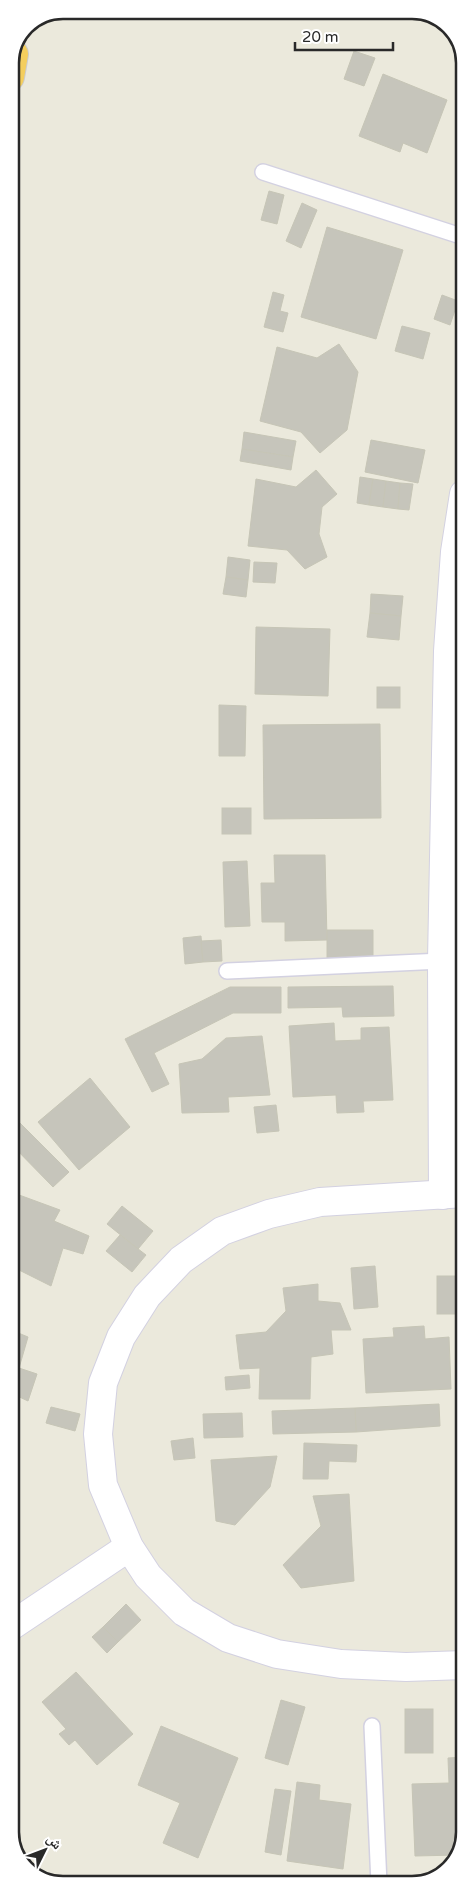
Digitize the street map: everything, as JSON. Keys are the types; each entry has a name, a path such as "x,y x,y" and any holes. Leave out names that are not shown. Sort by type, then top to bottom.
{"street":[{"path":"456,546 448,651 442,961 454,1194 320,1202 269,1214 222,1231 181,1260 147,1296 121,1337 104,1383 98,1434 103,1485 129,1547 148,1576 184,1612 228,1638 277,1654 341,1664 406,1667 456,1665"},
{"path":"19,1621 129,1547"}],"lane":[{"path":"263,172 456,235"},
{"path":"226,972 442,961"},
{"path":"372,1726 379,1876"}],"building":[{"path":"354,51 375,58 364,86 344,79"},
{"path":"383,74 447,100 427,153 403,143 400,152 359,136"},
{"path":"269,191 284,195 277,224 261,220"},
{"path":"302,203 317,210 301,248 286,241"},
{"path":"327,227 403,250 376,339 301,317"},
{"path":"273,292 284,295 280,311 288,313 283,332 264,327"},
{"path":"442,295 456,300 456,307 450,325 434,319"},
{"path":"402,326 430,333 423,359 395,351"},
{"path":"339,344 358,372 347,430 320,453 301,432 260,421 277,347 317,358"},
{"path":"244,432 296,441 293,457 242,449"},
{"path":"371,440 425,450 418,483 365,472"},
{"path":"242,449 293,457 291,470 240,461"},
{"path":"316,470 337,494 322,507 319,534 327,557 305,569 287,550 248,546 256,479 296,487"},
{"path":"360,477 373,479 369,505 357,503"},
{"path":"373,479 386,481 383,507 369,505"},
{"path":"386,481 400,483 398,509 383,507"},
{"path":"400,483 413,484 409,510 398,509"},
{"path":"228,557 250,560 248,580 226,577"},
{"path":"254,562 277,563 275,583 253,582"},
{"path":"226,577 248,580 246,597 223,594"},
{"path":"371,594 403,596 401,616 370,613"},
{"path":"370,613 401,616 399,640 367,637"},
{"path":"256,627 330,629 328,696 255,694"},
{"path":"377,687 400,687 400,708 377,708"},
{"path":"219,705 246,706 245,756 219,756"},
{"path":"380,724 381,818 264,819 263,725"},
{"path":"222,808 251,808 251,834 222,834"},
{"path":"274,855 325,855 327,940 285,941 285,922 262,922 261,883 275,883"},
{"path":"247,861 250,926 225,927 223,862"},
{"path":"327,930 373,930 373,958 327,959"},
{"path":"201,936 203,962 185,964 183,938"},
{"path":"221,940 222,961 203,962 201,941"},
{"path":"393,986 394,1016 343,1017 342,1007 288,1008 288,987"},
{"path":"230,987 281,987 281,1013 233,1013 154,1053 169,1084 152,1092 125,1039"},
{"path":"334,1023 335,1041 361,1040 361,1028 389,1027 393,1100 363,1101 364,1112 337,1113 336,1095 293,1097 289,1026"},
{"path":"262,1036 270,1095 228,1097 229,1112 182,1113 179,1064 202,1059 226,1038"},
{"path":"90,1078 130,1127 79,1170 38,1122"},
{"path":"276,1105 279,1131 257,1133 254,1107"},
{"path":"19,1122 69,1172 53,1187 19,1152"},
{"path":"19,1195 60,1210 54,1221 89,1236 83,1254 63,1248 51,1286 19,1270"},
{"path":"122,1206 153,1231 138,1249 107,1224"},
{"path":"120,1235 146,1255 132,1272 106,1251"},
{"path":"375,1266 378,1307 354,1309 351,1268"},
{"path":"437,1276 456,1276 456,1314 437,1314"},
{"path":"318,1284 318,1301 340,1303 351,1330 331,1330 333,1354 311,1357 310,1399 259,1399 260,1368 240,1369 236,1335 266,1332 286,1311 283,1288"},
{"path":"424,1326 425,1339 449,1337 451,1389 366,1393 363,1339 394,1337 393,1328"},
{"path":"19,1333 28,1337 19,1368"},
{"path":"19,1368 37,1374 28,1401 19,1397"},
{"path":"249,1375 250,1388 226,1390 225,1377"},
{"path":"439,1404 440,1426 356,1432 355,1408"},
{"path":"51,1407 80,1414 75,1431 46,1423"},
{"path":"355,1408 356,1432 273,1434 272,1411"},
{"path":"242,1413 243,1437 204,1438 203,1414"},
{"path":"193,1438 195,1458 174,1460 171,1441"},
{"path":"304,1443 357,1445 356,1462 329,1461 328,1479 303,1479"},
{"path":"277,1456 270,1487 235,1525 216,1521 211,1460"},
{"path":"349,1494 354,1581 301,1588 283,1565 321,1526 313,1496"},
{"path":"126,1604 141,1620 118,1642 103,1627"},
{"path":"103,1627 118,1642 107,1653 92,1637"},
{"path":"76,1672 133,1734 97,1765 75,1740 69,1745 59,1734 66,1729 42,1702"},
{"path":"281,1700 305,1707 288,1765 265,1758"},
{"path":"405,1709 433,1709 433,1753 405,1753"},
{"path":"161,1726 238,1758 198,1858 163,1843 180,1803 138,1785"},
{"path":"448,1758 456,1758 456,1832 453,1849 449,1855 415,1856 412,1784 449,1783"},
{"path":"297,1782 320,1785 319,1800 351,1804 343,1869 287,1861"},
{"path":"275,1789 291,1791 281,1855 265,1852"}]}
